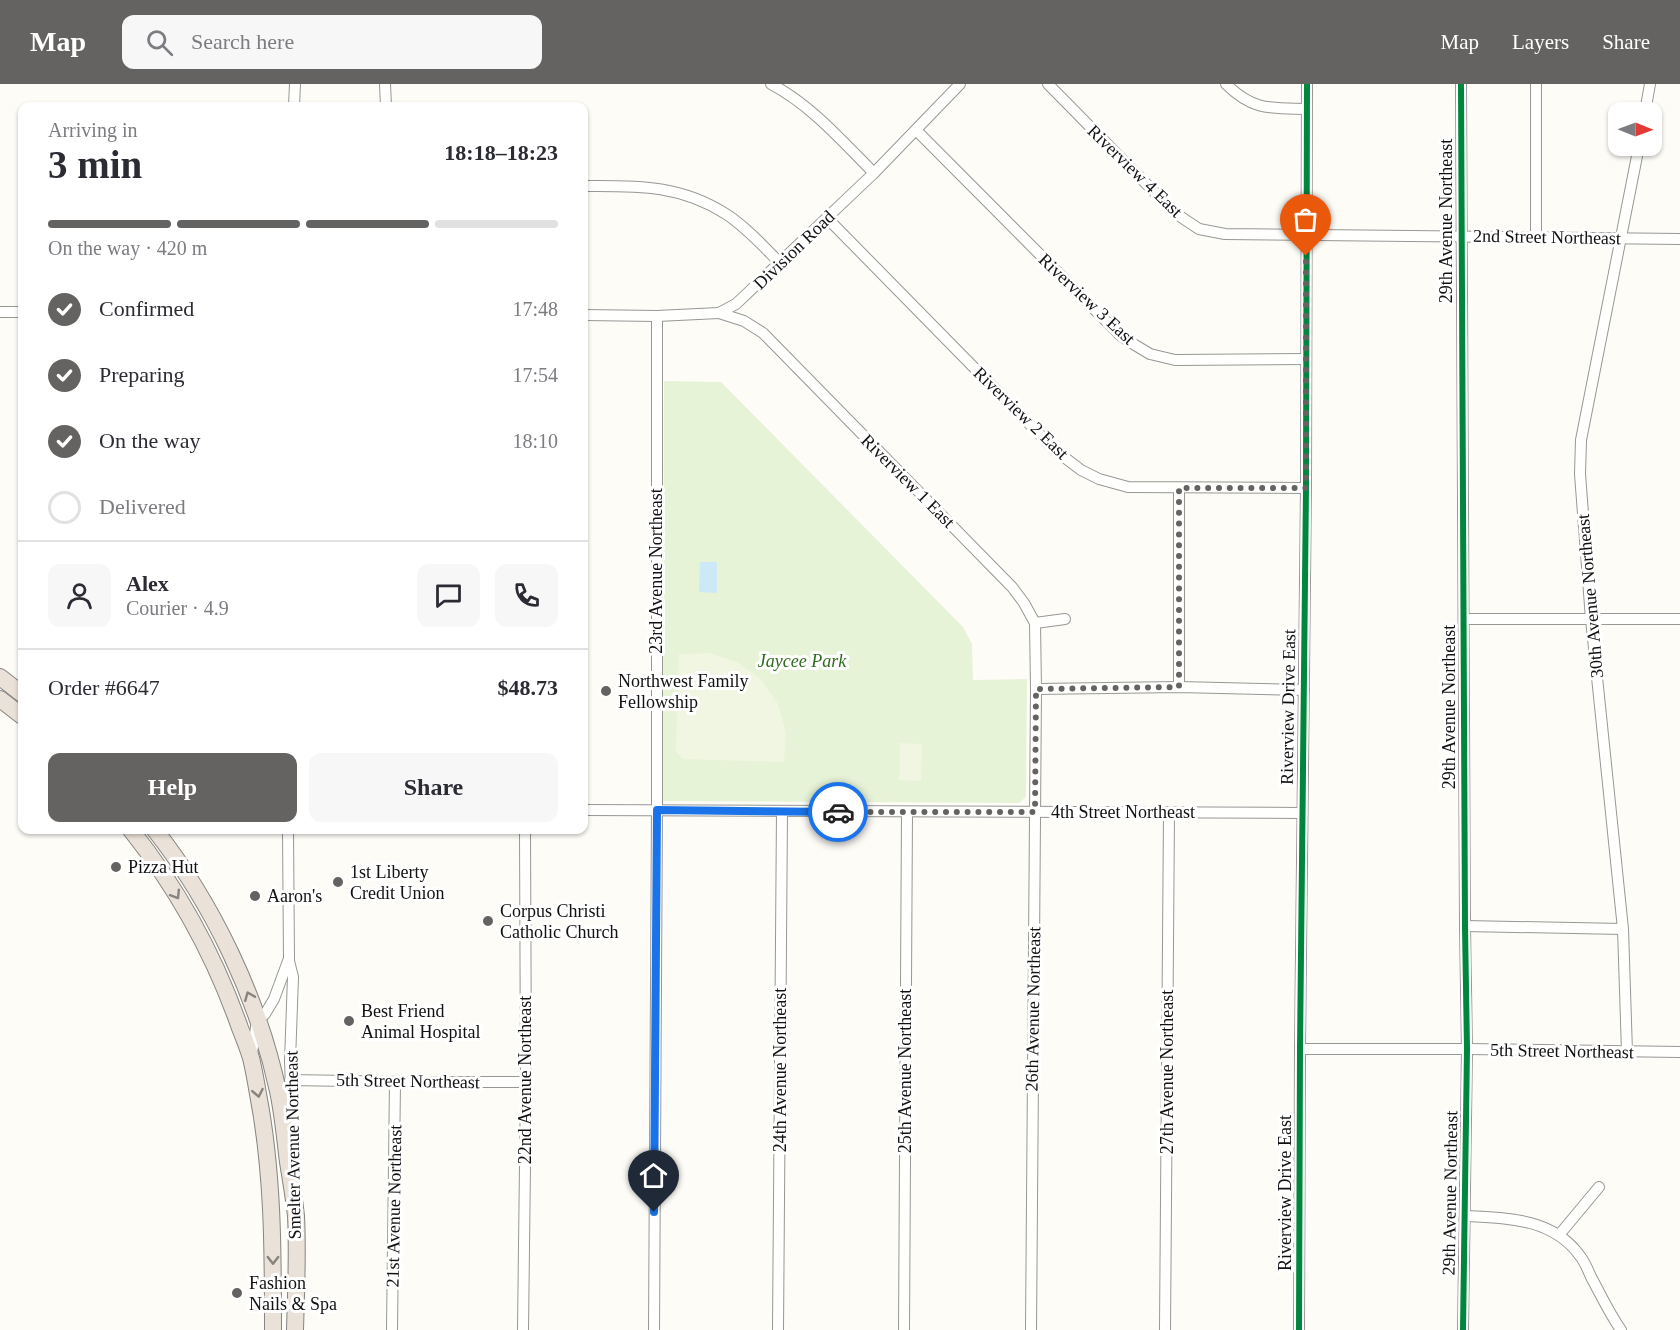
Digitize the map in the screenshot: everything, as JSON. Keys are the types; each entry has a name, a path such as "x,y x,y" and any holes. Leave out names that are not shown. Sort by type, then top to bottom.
{"highway":[{"path":"0,677 18,691"},
{"path":"0,699 18,713"},
{"name":"Smelter Avenue Northeast","path":"134,834 154,859 187,912 210,956 230,997 251,1058 265,1130 272,1202 273,1330"},
{"path":"158,834 182,866 204,902 234,961 250,999 277,1088 296,1216"},
{"name":"Smelter Avenue Northeast","path":"295,1330 296,1216"}],"street":[{"path":"294,102 295,84"},
{"path":"385,84 386,102"},
{"path":"771,84 806,107 874,173"},
{"name":"Division Road","path":"719,313 736,304 780,263 874,173 960,84"},
{"name":"Riverview 4 East","path":"1047,84 1175,213 1199,229 1225,234 1307,235"},
{"path":"1226,84 1251,104 1266,108 1306,109"},
{"name":"Riverview Drive East","path":"1299,1330 1307,84"},
{"name":"29th Avenue Northeast","path":"1461,84 1467,1049 1463,1330"},
{"path":"1536,84 1536,237"},
{"path":"1647,102 1650,84"},
{"name":"Riverview 3 East","path":"916,130 1120,335 1150,354 1175,360 1306,359"},
{"name":"30th Avenue Northeast","path":"1627,1052 1623,929 1591,619 1580,474 1581,440 1637,156"},
{"path":"588,186 637,186 668,190 696,199 726,214 752,235 780,263"},
{"name":"Riverview 2 East","path":"827,218 1056,451 1082,470 1098,479 1128,487 1306,488"},
{"name":"2nd Street Northeast","path":"1307,235 1680,239"},
{"path":"0,312 18,312"},
{"path":"588,315 657,316 719,313"},
{"name":"Riverview 1 East","path":"719,313 744,321 763,333 1012,586 1035,623 1036,689"},
{"name":"23rd Avenue Northeast","path":"654,1330 657,316"},
{"path":"1179,488 1179,687"},
{"path":"1035,623 1065,619"},
{"path":"1464,619 1680,619"},
{"path":"1036,689 1179,687 1304,690"},
{"name":"26th Avenue Northeast","path":"1030,1330 1036,689"},
{"name":"4th Street Northeast","path":"588,810 1302,813"},
{"name":"24th Avenue Northeast","path":"778,1330 782,811"},
{"name":"25th Avenue Northeast","path":"904,1330 907,812"},
{"name":"27th Avenue Northeast","path":"1165,1330 1169,813"},
{"name":"Smelter Avenue Northeast","path":"288,834 289,961 293,977 290,1080 296,1216"},
{"name":"22nd Avenue Northeast","path":"523,1330 526,1082 525,834"},
{"path":"1465,926 1623,929"},
{"name":"Smelter Avenue Northeast","path":"251,1058 257,1021 265,1014 274,999 289,961"},
{"name":"5th Street Northeast","path":"1300,1049 1680,1052"},
{"name":"5th Street Northeast","path":"290,1080 526,1082"},
{"name":"21st Avenue Northeast","path":"392,1330 395,1082"},
{"path":"1559,1235 1599,1187"},
{"path":"1465,1216 1512,1219 1533,1223 1559,1235 1580,1256 1621,1330"}],"green space":[{"name":"Jaycee Park","path":"664,381 721,382 963,627 972,644 973,680 1027,679 1026,797 1019,803 663,801"},
{"path":"709,653 737,662 761,679 778,704 786,733 784,762 683,759 676,752 679,654"},
{"path":"900,743 922,744 921,781 899,780"}],"water":[{"path":"700,562 717,562 717,593 699,592"}],"cycle path":[{"path":"1299,1330 1307,84"},
{"path":"1461,84 1467,1049 1463,1330"}],"way so far":[{"path":"838,812 1035,812 1036,689 1179,687 1179,488 1306,488 1306,256"}],"place":[{"name":"Northwest Family Fellowship","path":"606,691"},
{"name":"Pizza Hut","path":"116,867"},
{"name":"1st Liberty Credit Union","path":"338,882"},
{"name":"Aaron's","path":"255,896"},
{"name":"Corpus Christi Catholic Church","path":"488,921"},
{"name":"Best Friend Animal Hospital","path":"349,1021"},
{"name":"Fashion Nails & Spa","path":"237,1293"}],"route":[{"path":"654,1212 657,810 838,812"}]}
